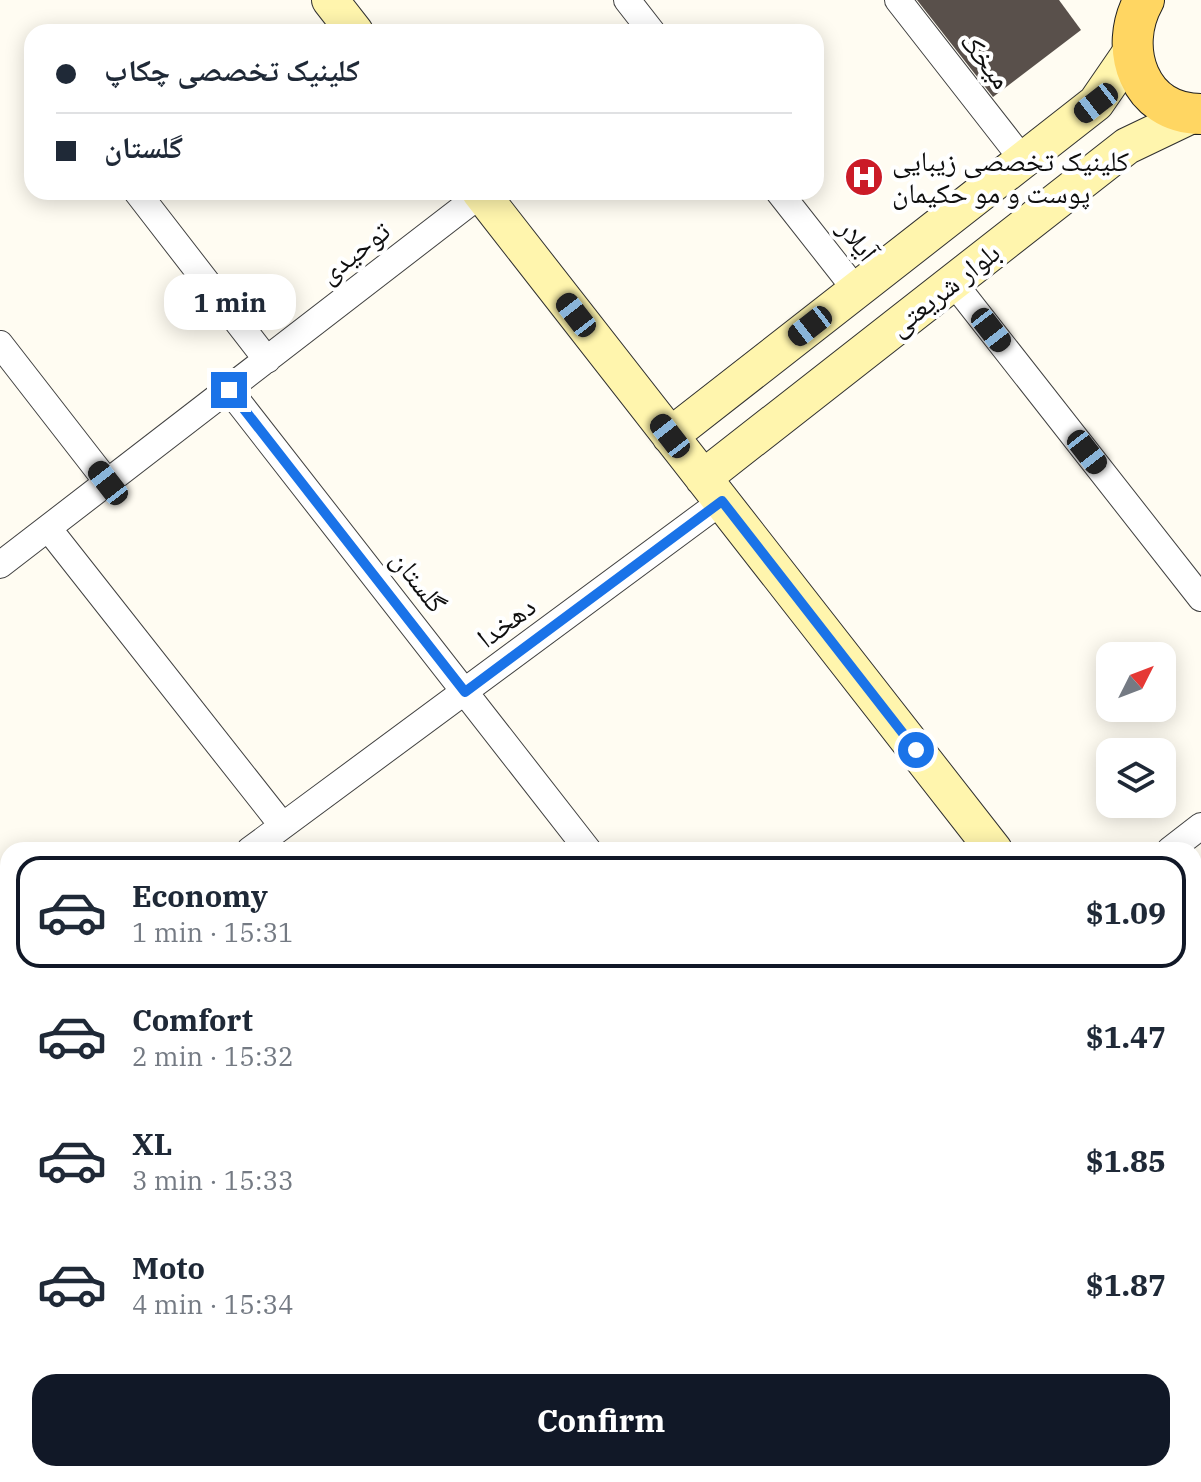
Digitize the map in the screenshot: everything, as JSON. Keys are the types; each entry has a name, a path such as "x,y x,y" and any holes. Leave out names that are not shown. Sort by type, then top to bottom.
{"main road":[{"path":"1144,0 1133,24 1131,52 1136,70 1146,87 1159,100 1175,109 1198,114"}],"street":[{"path":"330,0 349,24"},
{"path":"627,0 646,24"},
{"name":"میخک","path":"898,0 1023,160"},
{"name":"بلوار شریعتى","path":"670,436 1096,103 1131,52"},
{"name":"بلوار شریعتى","path":"712,489 953,282 1127,146 1198,114"},
{"path":"143,200 267,360"},
{"name":"توحیدی","path":"0,565 471,200"},
{"path":"485,200 988,842"},
{"name":"آیلار","path":"785,200 856,290"},
{"path":"953,282 1201,598"},
{"path":"0,344 108,483"},
{"name":"گلستان","path":"229,390 582,842"},
{"name":"دهخدا","path":"260,842 465,692 712,489"},
{"path":"48,528 282,825"},
{"path":"1180,842 1201,826"}],"building":[{"path":"917,0 1059,0 1081,30 993,97"}],"place":[{"name":"کلینیک تخصصی زیبایی پوست و مو حکیمان","path":"864,177"}],"route":[{"path":"229,390 465,692 722,501 916,750"}]}
